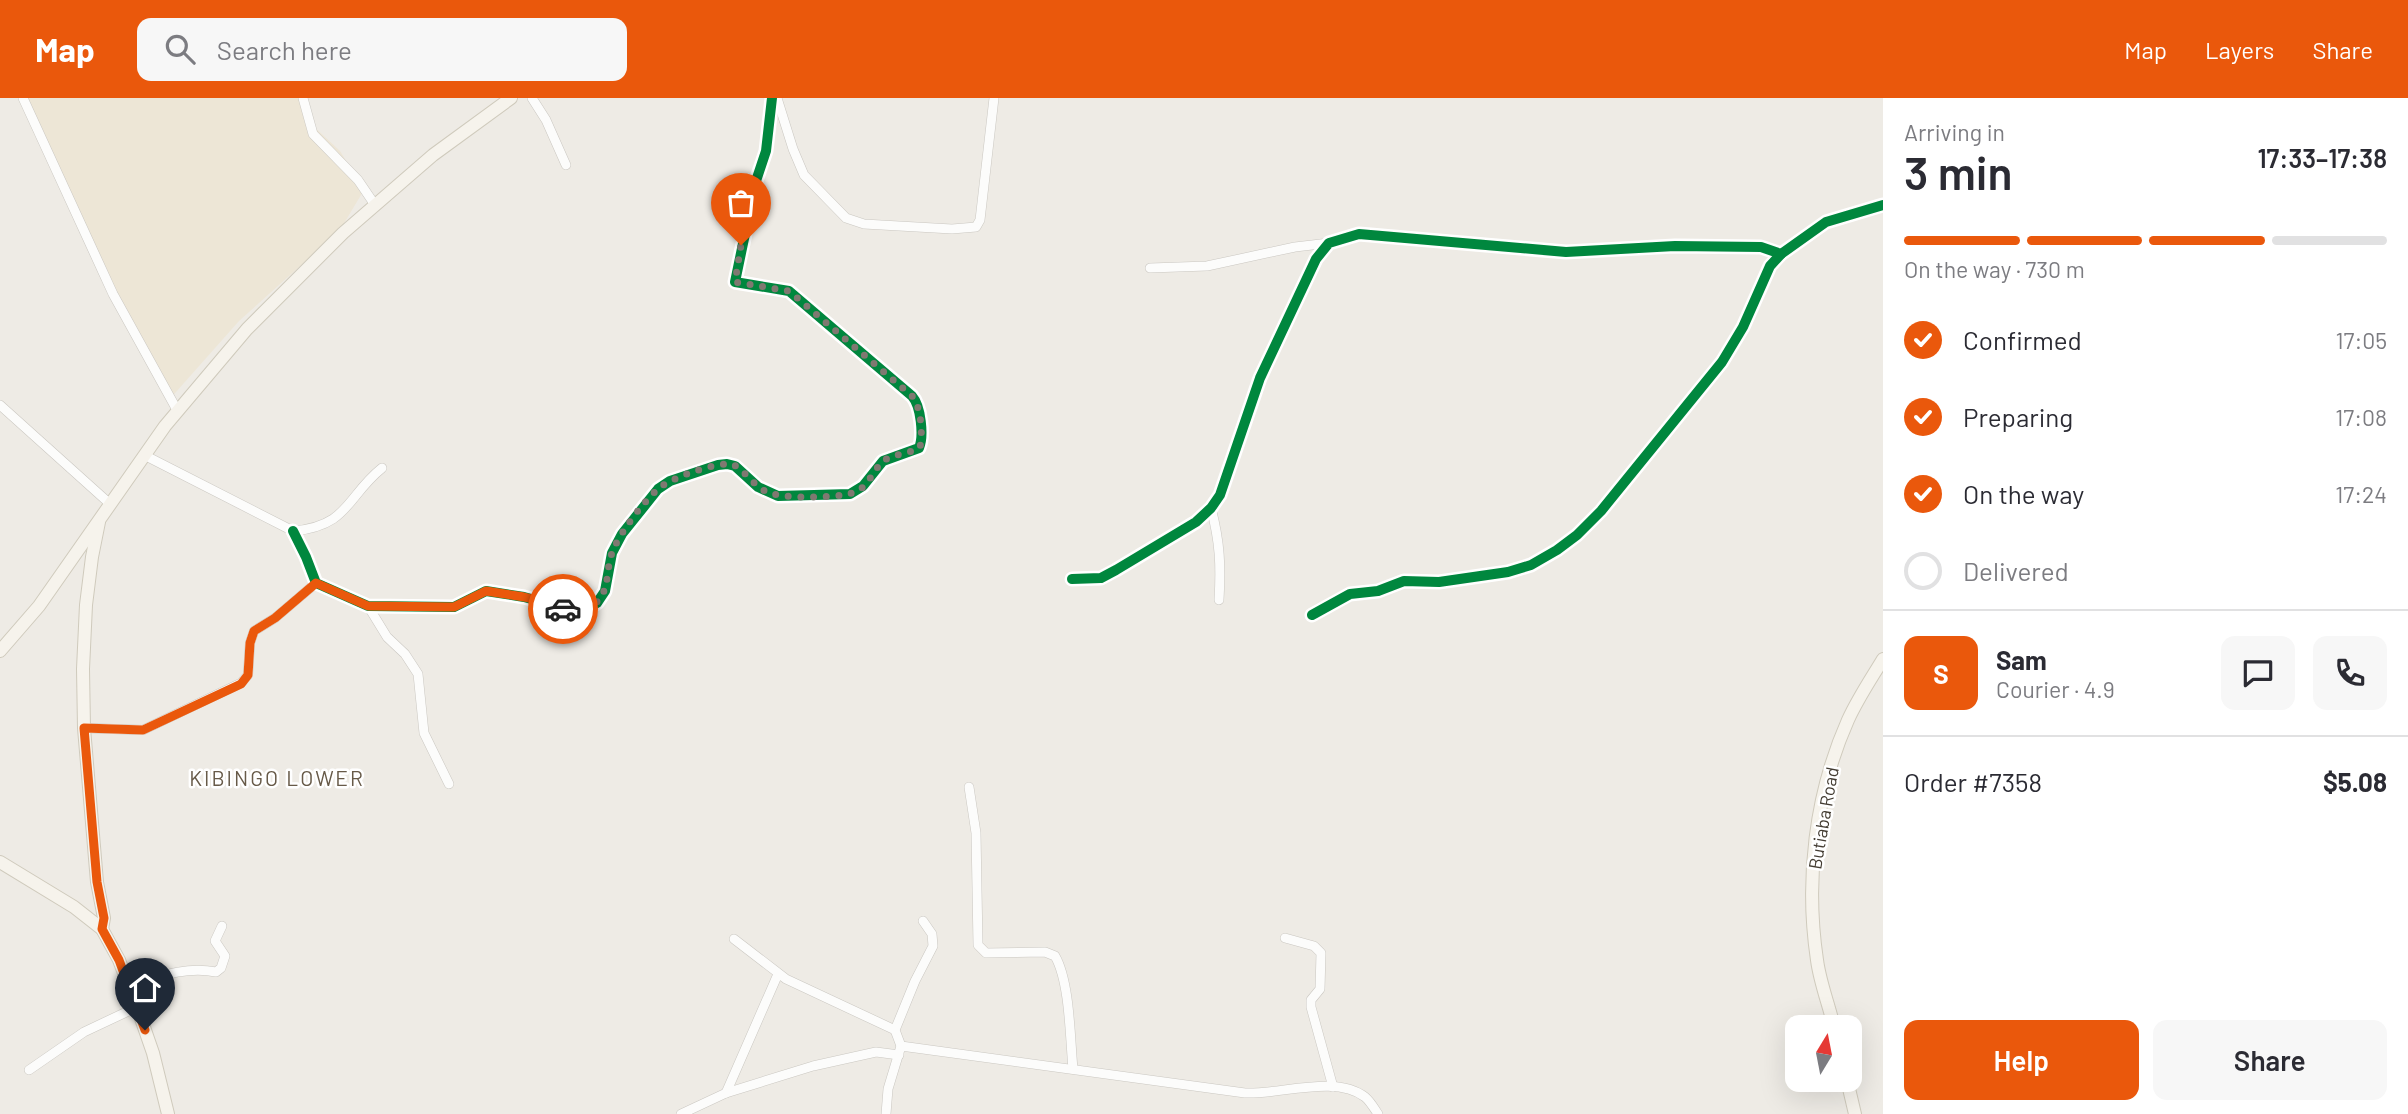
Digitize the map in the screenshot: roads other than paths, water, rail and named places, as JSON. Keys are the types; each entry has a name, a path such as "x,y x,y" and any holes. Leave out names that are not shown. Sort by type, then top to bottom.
{"main road":[{"path":"0,651 39,606 177,410 247,329 343,233 375,205 433,155 511,98"},
{"path":"101,517 92,557 86,605 83,669 84,728 97,882 104,918 102,929"},
{"name":"Butiaba Road","path":"1831,1015 1817,962 1811,904 1817,831 1838,747 1859,698 1883,660"},
{"path":"0,862 74,907 102,929 119,960 137,1007 153,1053 168,1114"},
{"path":"1850,1092 1855,1114"}],"street":[{"path":"23,98 113,294 177,410"},
{"path":"303,98 313,134 358,180 375,205"},
{"path":"532,98 547,120 566,165"},
{"path":"774,98 804,175 846,218 864,224 952,229 976,227 980,220 995,98"},
{"path":"293,531 316,583 368,606 454,607 486,591 553,604 568,612 581,612 601,598 605,591 612,553 622,534 658,489 670,481 727,464 735,466 758,487 778,496 850,494 863,486 883,461 920,447 922,441 918,408 912,396 789,291 735,282 756,181 766,151 774,98"},
{"path":"1312,615 1350,594 1378,591 1400,582 1439,582 1508,572 1531,565 1577,535 1601,511 1721,362 1742,327 1770,266 1781,254 1826,222 1883,205"},
{"path":"1150,268 1207,266 1295,247 1329,243 1359,234 1566,252 1675,246 1760,247 1781,254"},
{"path":"1072,579 1101,578 1196,522 1211,509 1220,495 1260,378 1316,259 1329,243"},
{"path":"0,405 109,503"},
{"path":"146,456 293,531 318,528 334,519 352,503 367,481 382,468"},
{"path":"1211,509 1219,539 1219,600"},
{"path":"84,728 143,730 241,684 248,675 250,643 254,631 275,618 316,583"},
{"path":"368,606 387,637 405,654 418,674 424,733 449,784"},
{"path":"969,787 976,833 978,946 986,953 1045,952 1055,956 1062,976 1069,1018 1073,1069"},
{"path":"886,1114 888,1089 900,1050 895,1030 933,946 932,934 923,921"},
{"path":"128,986 175,971 216,972 221,968 225,956 215,941 222,926"},
{"path":"1285,938 1314,946 1321,953 1320,989 1311,1000 1311,1007 1333,1087"},
{"path":"734,939 778,974 831,1002 895,1030"},
{"path":"726,1093 778,974"},
{"path":"29,1070 84,1032 137,1007"},
{"path":"681,1114 726,1093 813,1066 876,1052 900,1050 1073,1069 1245,1093 1345,1088 1368,1099 1378,1114"}],"district":[{"name":"KIBINGO LOWER","path":"277,777"}]}
